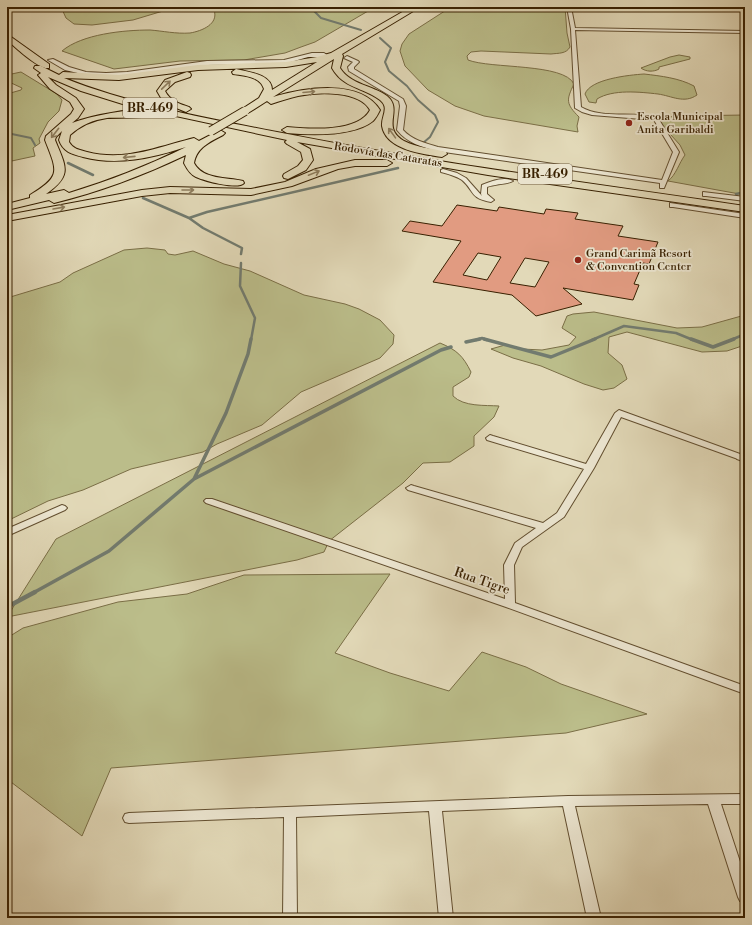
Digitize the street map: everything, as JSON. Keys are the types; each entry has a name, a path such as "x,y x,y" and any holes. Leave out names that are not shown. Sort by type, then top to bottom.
{"highway":[{"path":"7,213 71,196 165,161 340,57 356,46 364,38 416,7"},
{"path":"340,57 336,68 338,72 347,80 379,95 385,100 390,109 387,125 389,132 400,142 414,148 663,185 745,202"},
{"path":"61,74 95,78 123,78 199,67 291,65 340,57"},
{"path":"7,207 31,198 44,191 57,180 60,174 60,165 50,140 51,136 75,116 79,109 73,100 53,87 41,74 45,65"},
{"name":"Rodovía das Cataratas","path":"45,65 61,74 94,88 119,96 212,116 325,145 745,210"},
{"name":"Rodovía das Cataratas","path":"45,65 58,79 96,93 197,118 346,144 745,202"},
{"path":"212,116 178,106 170,102 162,96 161,89 172,80 186,75 210,72 236,72 256,77 266,83 268,90 267,100"},
{"path":"264,130 304,131 344,128 367,120 373,115 375,110 372,104 365,99 336,92 306,92 267,100"},
{"path":"197,118 140,114 110,116 79,124 67,132 64,140 69,148 78,153 97,157 113,158 129,158 198,142"},
{"path":"198,142 190,156 189,165 197,173 213,180 235,183 267,181 288,176 305,166 308,156 303,148 264,130"},
{"path":"7,207 65,192 102,180 198,142"},
{"path":"325,145 348,154 388,164"},
{"path":"7,218 142,193 170,190 251,192 288,184 320,171 355,163 388,164 443,170 672,205"},
{"path":"623,191 672,205"}],"main road":[{"path":"7,36 23,50 45,65"},
{"path":"7,44 45,65"}],"street":[{"path":"340,57 356,62 350,67 351,70 401,100 403,106 400,130 414,142 437,149 663,185 676,152 656,119 650,117 592,114 578,108 573,29 569,7"},
{"path":"573,29 745,32"},
{"path":"45,65 56,65 71,70 109,74 133,73 209,63 284,62 295,60 306,54 324,55"},
{"path":"443,170 466,180 473,193 483,199 491,200 484,194 484,186 488,183 510,180"},
{"path":"672,205 745,216"},
{"path":"510,605 510,565 518,544 561,515 619,413 744,457"},
{"path":"490,438 589,468"},
{"path":"411,488 544,527"},
{"name":"Rua Tigre","path":"208,501 510,605 745,690"},
{"path":"7,533 62,508"},
{"path":"129,818 568,801 745,799"},
{"path":"714,800 745,897"},
{"path":"568,801 594,918"},
{"path":"435,807 446,918"},
{"path":"290,812 290,918"}],"green space":[{"path":"61,7 187,7 163,11 133,20 92,25 74,24 66,18"},
{"path":"205,7 375,7 315,42 285,53 244,60 180,61 114,69 62,51 70,45 92,37 116,32 150,30 190,33 200,31 212,23 215,15 214,10"},
{"path":"451,7 565,7 567,33 570,47 564,52 551,54 481,51 471,52 467,56 468,60 479,63 542,70 568,77 574,84 569,102 572,109 579,117 577,126 578,132 484,116 455,106 428,90 405,66 400,51 402,44 409,34"},
{"path":"679,55 690,57 690,59 659,67 659,69 655,71 648,71 641,68 670,57"},
{"path":"21,72 57,94 62,100 59,111 48,122 39,139 40,143 33,148 35,156 7,162 7,94 21,90 22,88 7,81 7,75"},
{"path":"644,74 670,78 688,83 694,86 697,95 692,98 678,99 651,93 619,92 603,96 597,99 596,103 589,102 585,94 588,89 602,81 629,75"},
{"path":"745,115 745,195 668,181 673,176 685,155 680,145 661,124 661,120 667,117 678,116"},
{"path":"147,248 165,250 168,254 175,255 193,251 224,264 250,271 304,295 345,304 359,309 380,320 394,335 393,344 380,358 301,392 262,425 217,444 203,452 131,469 83,490 48,501 7,521 7,298 60,282 73,273 124,250"},
{"path":"594,312 677,328 702,327 745,315 745,345 727,351 702,352 627,332 609,337 608,353 622,365 627,379 614,388 603,390 584,384 541,366 513,358 491,349 505,345 522,349 542,350 569,345 576,337 562,328 567,316"},
{"path":"440,343 459,354 471,372 469,377 453,387 453,396 458,400 469,404 499,406 494,417 474,436 474,446 450,462 423,463 403,483 329,541 324,552 297,560 7,617 56,539"},
{"path":"390,574 335,653 390,673 449,691 482,652 526,667 561,684 647,714 566,733 111,768 82,836 7,779 7,638 23,628 118,602 187,594 244,575"}],"building":[{"name":"Grand Carimã Resort & Convention Center","path":"457,205 497,211 499,207 544,214 546,209 578,213 575,219 623,226 618,236 658,242 649,264 643,263 634,284 639,285 633,300 563,288 582,304 536,316 512,295 433,282 461,241 402,231 410,221 442,226","holes":["478,253 501,257 487,280 463,275","525,258 549,262 535,287 510,283"]}],"waterway":[{"path":"310,7 321,18 361,30"},
{"path":"380,38 391,48 385,62 389,71 407,86 418,100 435,115 438,122 430,137 423,143"},
{"path":"7,133 31,138 35,145"},
{"path":"68,163 93,175"},
{"path":"189,218 207,212 398,168"},
{"path":"738,197 736,194 745,192"},
{"path":"143,198 189,218"},
{"path":"189,218 203,228 242,248 241,254"},
{"path":"241,263 240,286 255,318 251,340"},
{"path":"592,340 624,326 676,333 693,340"},
{"path":"731,340 745,334"},
{"path":"477,340 482,338 486,339"},
{"path":"194,479 226,413 248,354 251,339"},
{"path":"486,339 551,357 595,339"},
{"path":"691,339 713,347 734,339"},
{"path":"466,342 477,340"},
{"path":"194,479 441,350 451,347"},
{"path":"33,593 109,551 194,479"},
{"path":"7,607 35,592"}],"place":[{"name":"Escola Municipal Anita Garibaldi","path":"629,123"},
{"name":"Grand Carimã Resort & Convention Center","path":"578,260"}]}
